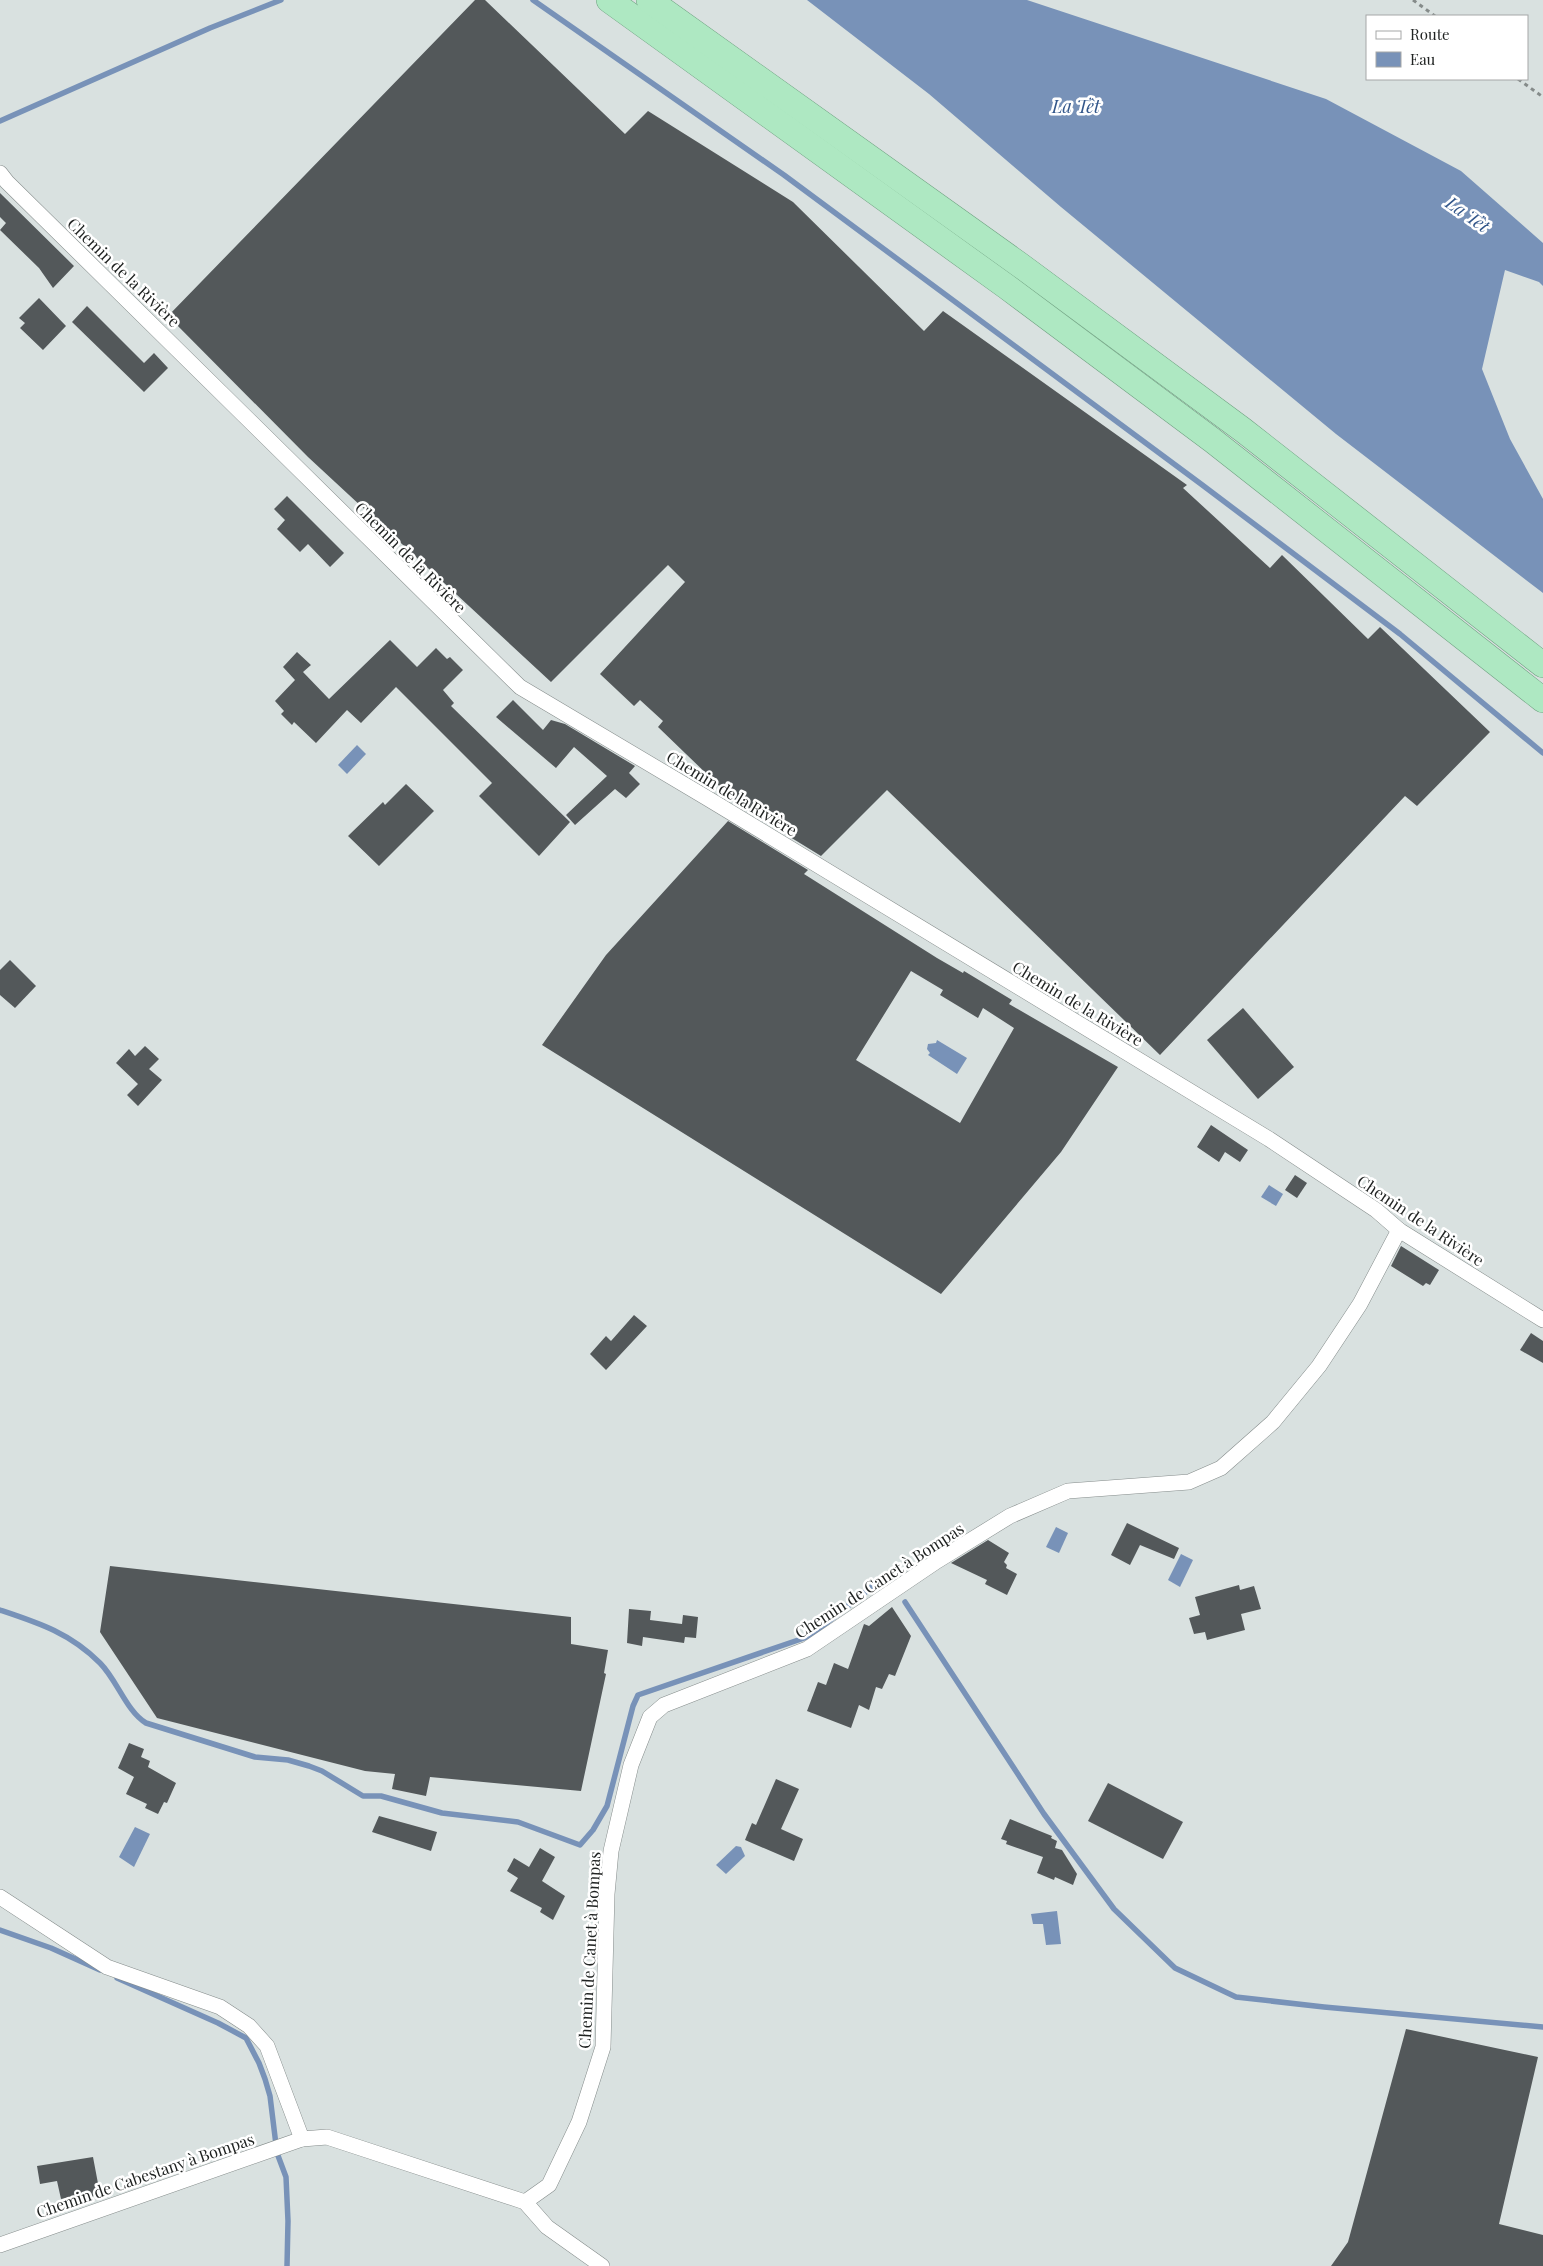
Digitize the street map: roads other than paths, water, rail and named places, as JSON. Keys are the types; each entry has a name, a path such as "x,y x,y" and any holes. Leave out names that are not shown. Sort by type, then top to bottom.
{"highway":[{"path":"608,0 1007,287 1212,440 1543,700"},
{"path":"649,0 1020,265 1243,430 1543,665"}],"street":[{"name":"Chemin de la Rivière","path":"0,173 520,687 707,798 1269,1139 1376,1210 1399,1230 1543,1320"},
{"name":"Chemin de Canet à Bompas","path":"525,2202 549,2185 579,2122 603,2047 607,1894 611,1851 631,1765 650,1717 664,1705 807,1649 937,1561 1010,1516 1068,1492 1189,1482 1221,1468 1274,1422 1319,1366 1360,1304 1399,1230"},
{"path":"0,1897 107,1967 220,2007 249,2026 267,2046 302,2139"},
{"name":"Chemin de Cabestany à Bompas","path":"0,2245 302,2139 327,2137 525,2202"},
{"path":"525,2202 547,2227 602,2266"}],"water":[{"name":"La Têt","path":"807,0 1027,0 1326,99 1461,171 1543,243 1543,286 1539,282 1505,270 1482,369 1510,439 1543,499 1543,593 1336,434 1061,207 929,94"},
{"path":"357,745 366,754 347,774 338,765"},
{"path":"937,1040 967,1058 957,1074 928,1055 930,1053 927,1049 928,1044 936,1043"},
{"path":"1269,1185 1283,1194 1276,1206 1261,1197"},
{"path":"1056,1527 1068,1533 1059,1553 1046,1547"},
{"path":"1181,1554 1193,1560 1180,1587 1168,1580"},
{"path":"135,1827 150,1834 134,1867 119,1857"},
{"path":"736,1846 741,1847 745,1856 726,1874 716,1865"},
{"path":"1057,1911 1061,1944 1046,1945 1043,1924 1033,1924 1031,1914"}],"waterway":[{"path":"0,121 210,28 281,0"},
{"path":"533,0 784,175 1201,484 1400,634 1543,753"},
{"path":"0,1610 53,1630 89,1653 106,1670 133,1711 146,1723 255,1757 288,1760 309,1766 322,1771 363,1796 381,1796 442,1813 518,1822 580,1845 593,1830 607,1806 633,1706 638,1695 810,1636 882,1579 890,1580"},
{"path":"905,1602 1044,1814 1114,1909 1175,1968 1236,1997 1543,2027"},
{"path":"0,1930 51,1948 100,1970"},
{"path":"117,1978 218,2023 246,2038 259,2063 270,2096 277,2153 286,2177 288,2221 287,2266"}]}
